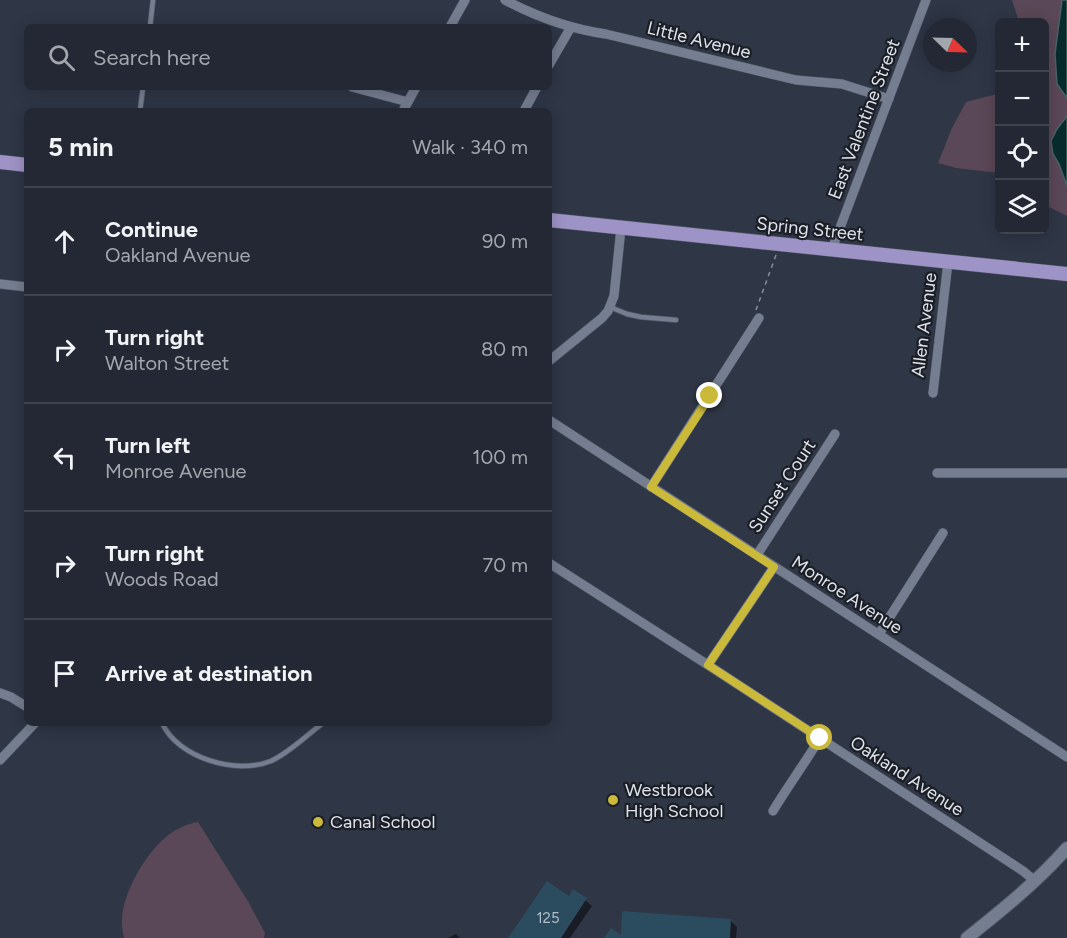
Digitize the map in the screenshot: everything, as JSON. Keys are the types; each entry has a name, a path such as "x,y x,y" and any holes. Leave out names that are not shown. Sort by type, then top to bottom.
{"main road":[{"path":"0,162 24,165"},
{"name":"Spring Street","path":"552,220 1067,274"},
{"path":"968,938 1035,881 1067,848"}],"street":[{"name":"Little Avenue","path":"505,0 571,27 796,80 842,84 889,99"},
{"name":"East Valentine Street","path":"832,249 925,0"},
{"path":"451,24 462,1"},
{"path":"552,60 571,27"},
{"path":"360,90 405,107 414,90"},
{"path":"526,108 535,90"},
{"path":"552,359 602,318 610,307 614,296 621,228"},
{"name":"Allen Avenue","path":"933,393 948,262"},
{"path":"0,284 24,286"},
{"path":"651,487 759,318"},
{"name":"Monroe Avenue","path":"552,422 1067,757"},
{"name":"Sunset Court","path":"757,555 835,434"},
{"path":"938,473 1067,473"},
{"path":"879,634 943,533"},
{"name":"Oakland Avenue","path":"552,565 820,738 1035,881"},
{"path":"708,665 774,567"},
{"path":"0,693 24,705"},
{"path":"0,760 32,726"},
{"path":"773,811 820,738"}],"lane":[{"path":"150,24 153,0"},
{"path":"140,108 143,90"},
{"path":"610,307 641,317 676,320"},
{"path":"164,726 174,741 191,752 221,763 243,766 263,763 281,756 319,726"}],"path":[{"path":"759,318 755,314 777,253"}],"shaded area":[{"path":"1012,0 1062,0 1055,54 1057,84 1067,98 1067,116 1051,141 1053,154 1067,186 1067,216 1049,207 1049,18 1018,18"},
{"path":"1062,0 1067,0 1067,98 1057,84 1055,54"},
{"path":"995,95 995,173 956,168 938,163 952,128 966,102"},
{"path":"1067,116 1067,186 1053,154 1051,141"},
{"path":"198,822 249,903 265,933 264,938 124,938 123,910 137,873 163,840 186,825"}],"building":[{"path":"547,881 569,896 573,889 587,898 561,938 508,938"},
{"path":"622,911 731,919 730,938 604,938 611,928 621,935"}],"place":[{"name":"Westbrook High School","path":"613,800"},
{"name":"Canal School","path":"318,822"}],"route":[{"path":"710,396 651,487 774,567 708,665 820,738"}]}
